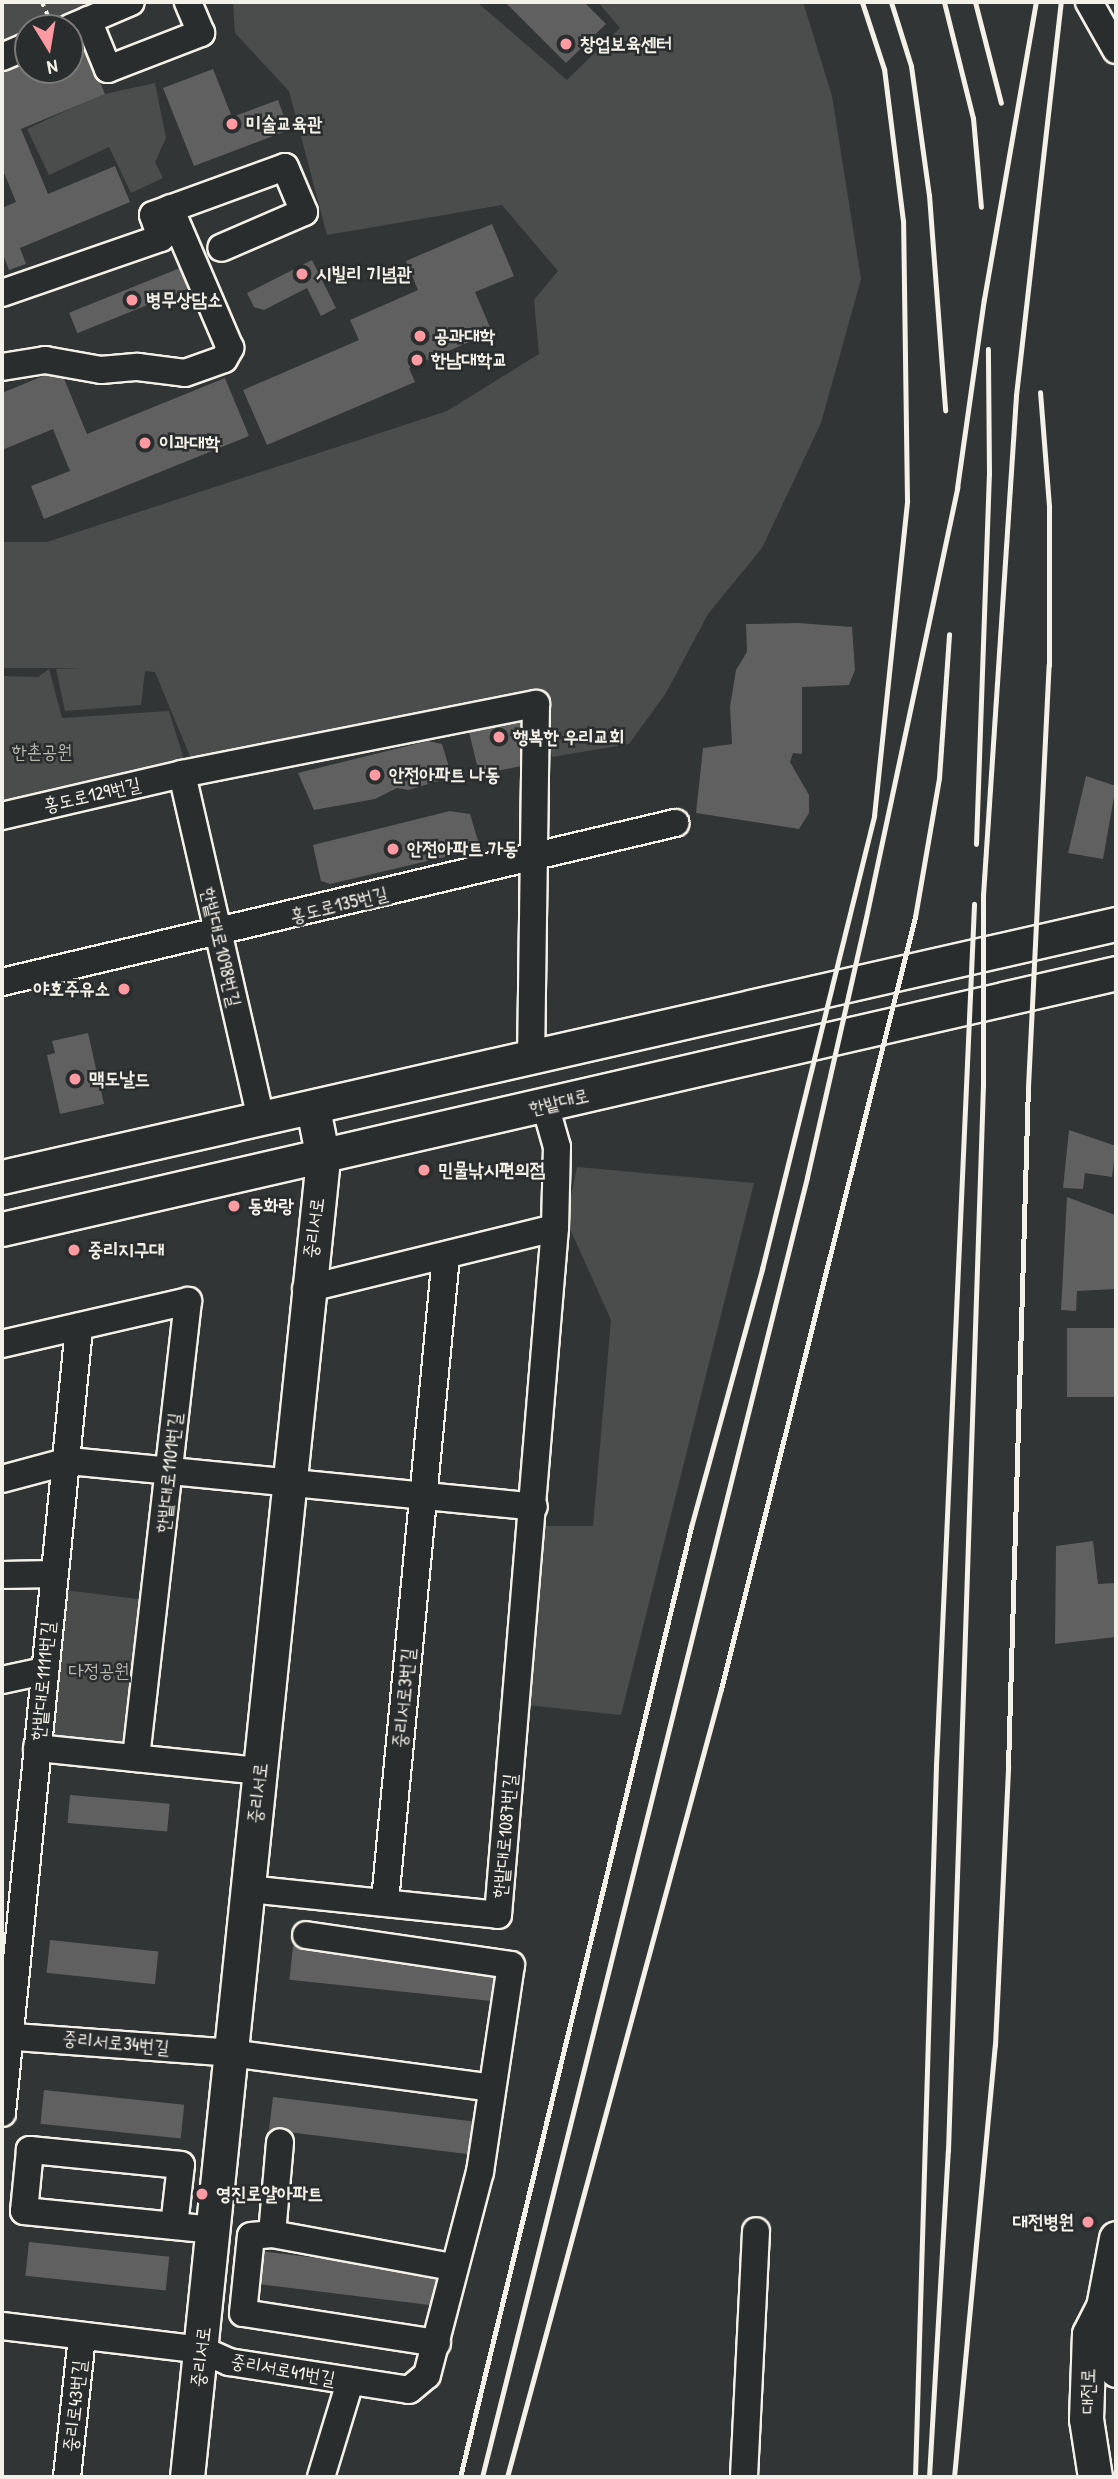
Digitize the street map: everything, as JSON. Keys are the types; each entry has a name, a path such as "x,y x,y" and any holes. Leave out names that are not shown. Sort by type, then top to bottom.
{"main road":[{"path":"2,1177 261,1118 313,1109 1116,924"},
{"name":"한밭대로","path":"2,1229 323,1158 1116,973"},
{"name":"중리서로","path":"187,2477 289,1482 306,1289 323,1158 313,1109"},
{"name":"대전로","path":"1095,2477 1086,2419 1089,2334 1103,2307 1115,2255"},
{"name":"대전로","path":"1103,2307 1115,2332 1116,2370"}],"street":[{"path":"84,22 131,2"},
{"path":"84,32 108,69 201,33 188,2"},
{"path":"1101,7 1116,50"},
{"path":"2,293 161,238 153,215 285,167 304,212 221,248"},
{"path":"2,368 46,360 101,370 138,367 185,373 224,359 230,348 170,208"},
{"name":"홍도로129번길","path":"2,816 182,774 536,704 537,857"},
{"name":"한밭대로1098번길","path":"182,774 261,1118"},
{"name":"홍도로135번길","path":"2,982 218,934 675,823"},
{"path":"531,1059 537,857"},
{"name":"한밭대로1087번길","path":"248,1889 385,1901 498,1915 534,1507 555,1228 556,1147 545,1105"},
{"path":"306,1289 555,1228"},
{"name":"중리서로3번길","path":"385,1901 446,1256"},
{"name":"한밭대로1101번길","path":"79,1327 188,1301 136,1758"},
{"path":"2,1344 79,1327"},
{"name":"한밭대로1111번길","path":"2,2113 13,1885 37,1748 54,1574 69,1461 79,1327"},
{"path":"2,1479 69,1461 534,1507"},
{"path":"2,1575 54,1574"},
{"path":"2,1680 44,1671"},
{"path":"37,1748 260,1771"},
{"path":"306,1935 511,1965 480,2172 452,2267 435,2354 409,2390 351,2382"},
{"name":"중리서로34번길","path":"6,2035 231,2053 492,2088"},
{"path":"272,2234 280,2142"},
{"path":"174,2226 181,2165 30,2150 24,2211 174,2226 214,2230"},
{"path":"744,2477 756,2231"},
{"path":"435,2354 243,2313 251,2236 272,2234 452,2267"},
{"name":"중리서로41번길","path":"2,2326 202,2350 229,2362 351,2382 321,2477"},
{"name":"중리로43번길","path":"67,2477 82,2336"}],"green space":[{"path":"2,2 99,2 70,14 14,14 14,37 2,42"},
{"name":"한남대학교","path":"233,2 477,2 567,80 620,28 598,2 803,2 832,96 861,279 821,423 762,548 708,614 666,693 629,744 552,757 542,697 192,761 155,672 145,671 141,705 65,711 56,669 83,668 2,668 2,542 47,542 447,411 539,354 534,300 558,271 502,205 327,235 289,91 235,33"},
{"path":"155,83 166,138 155,162 163,178 131,193 109,147 49,175 27,129 100,95"},
{"name":"한촌공원","path":"49,669 62,718 169,711 185,763 2,801 2,676 38,677"},
{"path":"577,1167 754,1183 621,1715 527,1705 543,1526 593,1526 611,1320 566,1220"},
{"name":"다정공원","path":"64,1590 150,1601 132,1753 45,1743"}],"building":[{"name":"창업보육센터","path":"505,2 584,2 606,24 566,63"},
{"path":"84,44 105,94 21,129 48,194 115,166 130,202 20,248 26,264 9,270 2,252 2,208 16,202 2,168 2,73 14,68 14,84 84,84"},
{"name":"미술교육관","path":"213,69 232,117 278,100 289,130 194,166 163,88"},
{"name":"공과대학","path":"492,224 514,276 475,292 492,332 409,368 415,382 267,445 243,390 359,340 350,320 418,290 406,261"},
{"name":"시빌리 기념관","path":"312,260 336,308 321,316 307,288 264,310 254,307 247,293"},
{"name":"병무상담소","path":"185,266 193,286 77,333 69,313"},
{"name":"이과대학","path":"60,369 87,434 225,378 249,436 44,519 31,486 70,471 53,429 2,450 2,393"},
{"path":"798,623 852,627 855,670 849,685 802,687 802,754 793,753 790,762 809,795 809,813 799,829 696,813 703,748 732,744 730,707 736,670 747,652 746,624"},
{"name":"행복한 우리교회","path":"527,718 531,764 487,773 478,769 468,728"},
{"name":"안전아파트 나동","path":"428,741 442,744 452,777 408,790 397,788 375,799 314,810 298,773"},
{"path":"1086,776 1116,786 1103,859 1068,853"},
{"name":"안전아파트 가동","path":"450,811 470,814 479,844 466,852 330,884 321,881 313,845"},
{"name":"맥도날드","path":"88,1033 104,1104 60,1114 47,1055 55,1053 52,1041"},
{"path":"1069,1130 1116,1146 1112,1177 1085,1173 1083,1189 1063,1188"},
{"path":"1067,1197 1115,1215 1116,1289 1077,1291 1076,1311 1061,1310"},
{"path":"1067,1328 1116,1328 1116,1397 1067,1397"},
{"path":"1093,1541 1098,1584 1116,1583 1116,1637 1055,1644 1056,1546"},
{"path":"70,1795 170,1804 167,1832 68,1823"},
{"path":"50,1940 158,1951 155,1984 47,1973"},
{"path":"293,1946 500,1968 496,2002 289,1980"},
{"path":"44,2090 184,2105 181,2139 40,2124"},
{"path":"273,2097 479,2122 475,2155 269,2130"},
{"path":"29,2242 169,2257 166,2291 25,2276"},
{"path":"260,2251 442,2273 438,2306 256,2284"}],"railway":[{"path":"460,2477 691,1527 762,1269 874,816 907,501 903,221 884,69 862,2"},
{"path":"891,2 911,66 929,195 945,410"},
{"path":"944,2 973,118 981,207"},
{"path":"975,2 1001,103"},
{"path":"482,2477 807,1177 865,922 957,488 984,299 1036,2"},
{"path":"929,2477 948,2151 983,1086 983,895 1016,395 1061,2"},
{"path":"976,844 989,474 988,349"},
{"path":"954,2477 995,2045 1008,1767 1028,1087 1049,665 1049,506 1040,392"},
{"path":"507,2477 721,1689 915,917 939,778 949,634"},
{"path":"915,2477 936,1765 974,904"}],"place":[{"name":"창업보육센터","path":"566,44"},
{"name":"미술교육관","path":"232,124"},
{"name":"시빌리 기념관","path":"302,274"},
{"name":"병무상담소","path":"132,300"},
{"name":"공과대학","path":"420,336"},
{"name":"한남대학교","path":"417,360"},
{"name":"이과대학","path":"145,443"},
{"name":"행복한 우리교회","path":"499,737"},
{"name":"안전아파트 나동","path":"375,775"},
{"name":"안전아파트 가동","path":"393,849"},
{"name":"야호주유소","path":"124,989"},
{"name":"맥도날드","path":"75,1079"},
{"name":"민물낚시편의점","path":"424,1170"},
{"name":"동화랑","path":"234,1206"},
{"name":"중리지구대","path":"74,1250"},
{"name":"영진로얄아파트","path":"202,2194"},
{"name":"대전병원","path":"1088,2222"}]}
